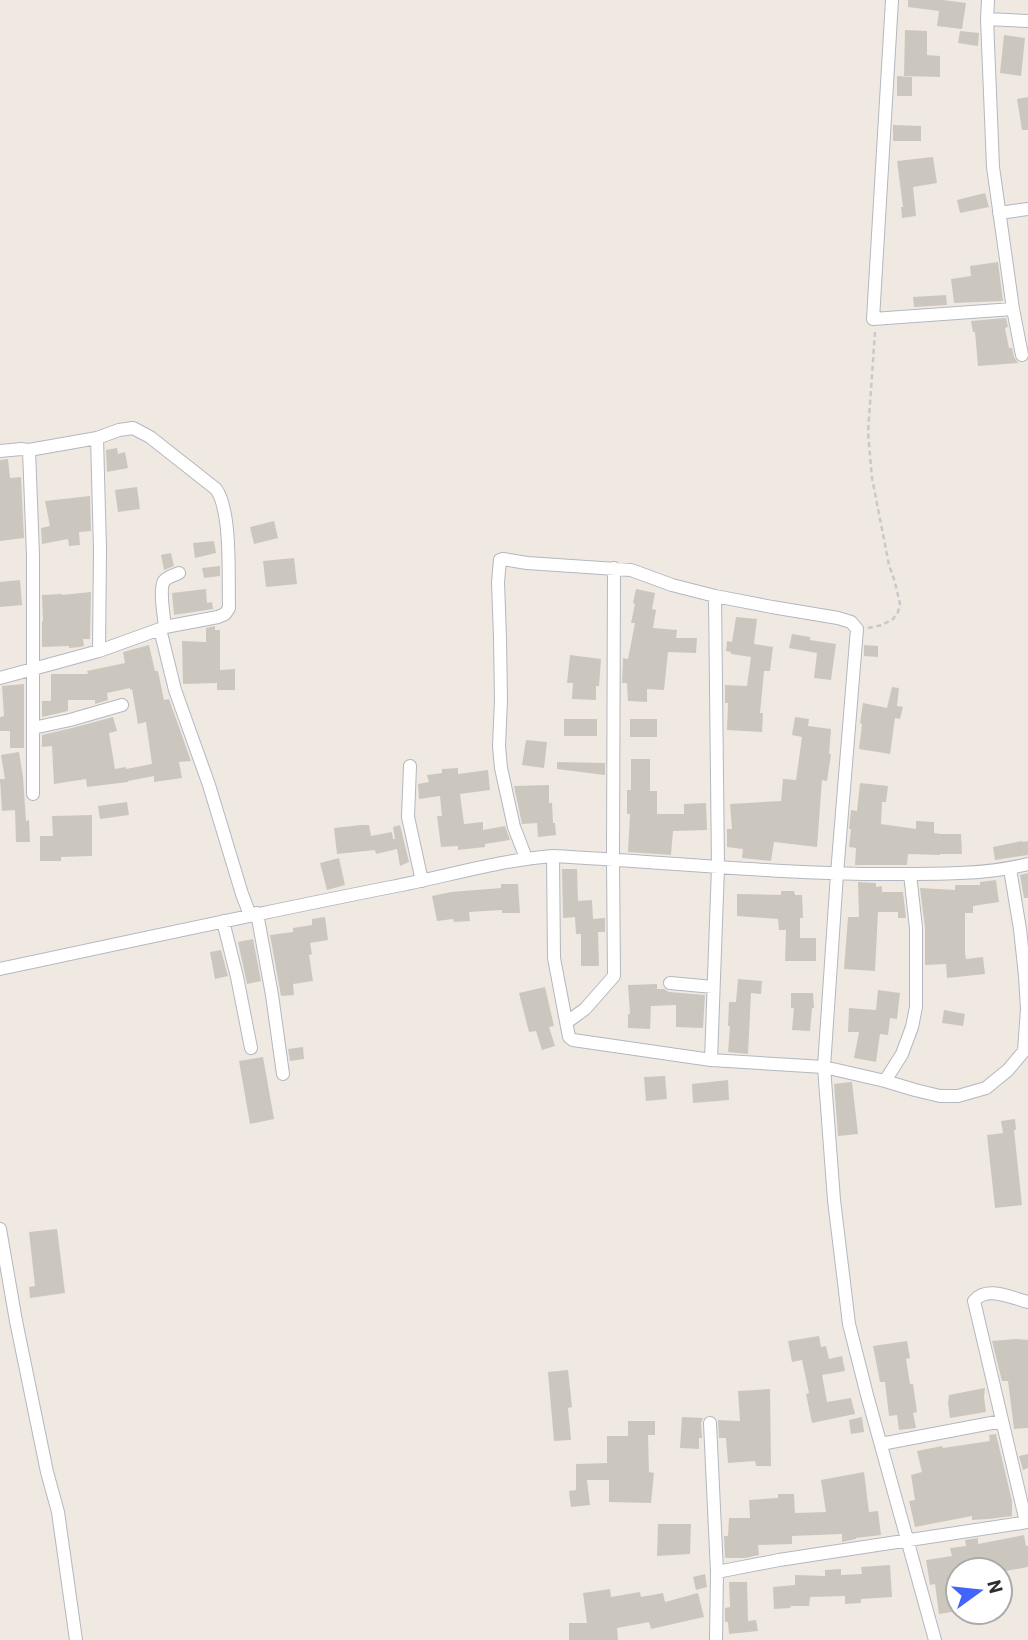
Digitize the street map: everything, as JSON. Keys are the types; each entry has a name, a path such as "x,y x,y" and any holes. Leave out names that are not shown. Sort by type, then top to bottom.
{"street":[{"path":"891,0 873,319 1013,309"},
{"path":"988,0 993,167 1022,355"},
{"path":"987,19 1028,20"},
{"path":"999,213 1028,209"},
{"path":"0,451 29,450 97,438 133,428 150,437 216,489 221,497 227,524 229,608 225,614 218,617 162,628 99,651 0,678"},
{"path":"97,438 99,651"},
{"path":"29,450 33,555 33,794"},
{"path":"526,858 514,827 499,746 499,564 503,559 631,570 672,585 715,596 838,618 851,622 857,629 824,1067 834,1200 849,1324 935,1640"},
{"path":"567,1022 585,1009 614,976 614,568"},
{"path":"179,573 166,578 163,586 162,628 175,690 209,785 242,894 254,914 272,995 284,1074"},
{"path":"711,1060 718,867 715,596"},
{"path":"33,728 122,705"},
{"path":"410,766 408,817 422,881"},
{"path":"553,856 554,958 569,1037 573,1040 711,1060 824,1067 940,1096 958,1096 986,1088 1008,1070 1026,1050 1025,975 1010,869"},
{"path":"0,969 526,858 553,856 837,874 910,874 1010,869 1028,864"},
{"path":"885,1081 902,1054 916,1007 916,928 910,874"},
{"path":"223,921 251,1048"},
{"path":"670,983 713,987"},
{"path":"0,1229 16,1321 47,1472 58,1512 76,1640"},
{"path":"717,1572 1027,1522 974,1301 979,1295 989,1292 1028,1301"},
{"path":"881,1444 1002,1421"},
{"path":"710,1423 717,1572 716,1640"}],"path":[{"path":"857,629 874,628 893,619 900,604 872,478 868,432 875,337 873,319"}],"building":[{"path":"908,0 966,3 962,29 937,26 939,11 908,7"},
{"path":"905,30 927,31 927,55 940,56 940,77 904,76"},
{"path":"960,31 979,33 978,46 958,43"},
{"path":"1004,35 1025,38 1021,76 1000,73"},
{"path":"897,76 912,77 912,96 897,96"},
{"path":"1028,97 1028,130 1022,130 1017,99"},
{"path":"893,125 921,126 921,141 893,141"},
{"path":"933,157 937,183 913,187 916,216 902,218 897,161"},
{"path":"985,193 989,207 960,213 957,200"},
{"path":"998,262 1003,301 954,303 951,279 971,276 970,266"},
{"path":"946,295 947,305 914,307 913,297"},
{"path":"1006,318 1009,348 1012,348 1018,363 978,366 975,332 971,321"},
{"path":"117,448 118,454 125,452 128,468 107,472 106,450"},
{"path":"8,459 10,478 21,477 24,538 0,541 0,460"},
{"path":"137,487 140,509 118,512 115,490"},
{"path":"90,496 91,531 79,532 80,545 69,546 68,539 42,544 41,528 50,526 45,501"},
{"path":"274,521 278,538 254,544 250,527"},
{"path":"214,541 216,553 195,558 193,543"},
{"path":"171,553 174,566 164,570 161,555"},
{"path":"294,558 297,584 266,587 263,561"},
{"path":"220,566 220,576 204,578 202,568"},
{"path":"20,580 22,605 0,607 0,582"},
{"path":"206,589 207,603 212,602 213,609 174,615 172,593"},
{"path":"636,589 655,593 653,628 677,630 676,638 697,638 696,653 668,652 664,690 647,689 647,702 628,701 627,683 622,683 623,658 628,659 635,623 631,623"},
{"path":"91,592 90,639 83,639 84,646 42,647 42,595"},
{"path":"736,617 757,619 754,644 773,647 770,671 764,671 760,713 763,713 762,732 727,730 728,703 725,703 725,685 747,686 751,657 726,651 727,641 732,642"},
{"path":"215,626 215,630 220,630 220,670 235,669 235,690 217,690 217,683 183,684 182,641 206,642 206,628"},
{"path":"792,634 836,644 831,680 814,678 817,653 789,648"},
{"path":"149,645 164,700 169,699 191,761 179,762 182,778 154,782 154,776 87,787 86,779 54,784 52,746 42,747 42,735 113,717 117,731 109,733 115,769 152,764 146,722 138,724 130,688 107,693 108,700 95,704 95,700 68,700 68,711 42,717 42,701 51,701 51,674 88,674 87,671 125,663 123,652"},
{"path":"864,645 878,646 878,657 864,656"},
{"path":"570,655 601,659 596,700 572,699 573,683 567,683"},
{"path":"24,684 24,748 10,748 10,731 0,731 0,717 4,716 2,686"},
{"path":"892,687 899,688 897,706 903,707 900,719 895,718 890,754 859,749 863,703 887,708"},
{"path":"795,717 809,719 808,726 831,729 831,754 827,781 822,780 817,847 774,842 771,861 742,858 743,849 727,847 727,829 732,829 730,804 781,801 783,779 796,780 802,737 792,735"},
{"path":"564,719 597,719 597,736 564,736"},
{"path":"630,719 657,719 657,737 630,737"},
{"path":"526,740 547,742 544,768 522,765"},
{"path":"19,752 30,842 16,842 15,810 2,811 0,779 5,779 1,755"},
{"path":"631,759 650,759 650,791 657,791 657,814 684,814 684,804 706,803 707,830 673,831 671,855 628,852 630,814 627,814 627,790 631,790"},
{"path":"557,762 605,763 605,775 557,769"},
{"path":"458,768 458,774 488,770 490,790 460,794 464,824 483,822 483,830 505,826 510,840 485,844 485,847 458,850 458,846 441,847 437,816 442,816 440,796 419,799 418,784 429,782 427,775 442,773 442,769"},
{"path":"860,783 888,786 886,802 882,802 881,824 916,829 916,821 934,822 934,833 961,834 962,854 908,854 907,865 855,865 856,848 849,847 849,829 851,810 857,811"},
{"path":"549,785 549,803 552,803 556,835 538,837 537,823 522,824 514,786"},
{"path":"127,802 129,815 100,819 98,806"},
{"path":"92,815 92,856 40,861 40,836 53,836 52,816"},
{"path":"369,825 371,836 392,832 395,839 393,827 400,825 409,862 400,866 397,849 376,854 375,850 337,854 334,828"},
{"path":"1028,841 1028,855 995,860 993,847"},
{"path":"339,858 345,885 327,890 320,863"},
{"path":"562,869 577,869 578,901 592,900 593,919 605,918 605,932 598,932 599,966 581,966 581,934 576,934 575,917 563,918"},
{"path":"1028,873 1028,898 1024,898 1020,875"},
{"path":"996,880 999,902 973,906 973,913 965,913 966,959 983,957 985,974 947,978 946,964 925,965 925,928 920,888 955,890 955,885 980,885 980,882"},
{"path":"858,882 876,883 876,887 882,886 882,892 903,892 906,918 898,918 898,912 878,912 875,971 844,969 848,917 859,917"},
{"path":"501,884 518,884 520,913 502,913 502,910 469,912 470,921 437,921 432,896 501,888"},
{"path":"781,891 794,891 795,895 802,895 800,938 816,938 816,961 785,961 786,930 779,930 778,919 737,916 737,894 781,895"},
{"path":"325,917 328,940 310,943 313,981 293,984 294,995 281,996 270,935 293,932 293,928 312,925 312,919"},
{"path":"253,939 261,981 247,984 238,942"},
{"path":"221,950 228,976 215,979 210,952"},
{"path":"738,979 762,981 761,994 751,993 748,1054 728,1052 729,1002 736,1002"},
{"path":"657,984 657,989 669,992 705,995 703,1028 676,1027 676,1005 651,1006 650,1029 628,1028 628,985"},
{"path":"545,987 554,1026 549,1027 555,1046 542,1050 536,1031 529,1032 519,993"},
{"path":"878,990 900,993 897,1019 890,1018 888,1035 880,1034 876,1062 854,1058 859,1032 848,1032 849,1008 876,1010"},
{"path":"791,993 813,993 814,1008 810,1031 792,1030 794,1008 791,1008"},
{"path":"944,1010 965,1014 963,1026 942,1023"},
{"path":"303,1047 304,1059 290,1061 288,1049"},
{"path":"263,1057 274,1119 250,1124 239,1061"},
{"path":"665,1076 667,1099 646,1101 644,1077"},
{"path":"728,1080 729,1100 693,1103 692,1084"},
{"path":"852,1082 858,1134 838,1136 834,1084"},
{"path":"1015,1119 1022,1205 995,1208 987,1135 1003,1133 1001,1121"},
{"path":"57,1229 65,1293 30,1298 29,1287 35,1286 29,1232"},
{"path":"819,1336 821,1347 826,1346 829,1359 842,1356 845,1371 822,1375 827,1402 851,1398 855,1414 812,1423 802,1360 792,1362 788,1341"},
{"path":"1028,1340 1028,1428 1014,1429 1008,1381 1002,1381 992,1341"},
{"path":"907,1341 910,1358 906,1359 910,1384 913,1384 916,1428 899,1430 897,1415 889,1416 885,1382 880,1382 873,1346"},
{"path":"568,1370 572,1407 568,1408 571,1440 554,1441 548,1372"},
{"path":"985,1388 986,1412 950,1418 949,1395"},
{"path":"770,1389 771,1466 756,1466 755,1461 728,1463 726,1438 719,1438 718,1420 740,1421 738,1391"},
{"path":"682,1417 703,1418 699,1449 680,1448"},
{"path":"862,1417 864,1432 851,1434 849,1420"},
{"path":"628,1421 655,1421 655,1435 648,1435 649,1472 654,1473 651,1503 609,1502 609,1480 587,1480 590,1505 571,1507 569,1491 576,1490 576,1464 607,1463 607,1436 628,1436"},
{"path":"996,1434 1012,1501 1012,1516 972,1520 972,1516 915,1527 909,1501 915,1500 911,1475 922,1472 917,1451 990,1441 989,1435"},
{"path":"1028,1454 1028,1468 1023,1470 1019,1456"},
{"path":"864,1472 869,1512 878,1511 881,1535 842,1542 842,1534 792,1536 792,1544 758,1545 759,1555 725,1558 724,1536 728,1536 729,1518 750,1518 749,1500 778,1498 778,1494 794,1494 795,1513 826,1512 821,1480"},
{"path":"658,1524 691,1524 690,1554 657,1556"},
{"path":"1024,1535 1028,1546 1028,1567 1014,1570 1014,1556 952,1556 950,1548 966,1546 965,1540 978,1538 978,1544"},
{"path":"944,1557 944,1613 939,1614 935,1584 930,1585 926,1560"},
{"path":"890,1565 892,1597 861,1599 861,1603 845,1604 845,1596 810,1597 809,1606 774,1609 773,1587 795,1585 795,1575 825,1576 825,1570 841,1569 841,1575 862,1574 861,1567"},
{"path":"705,1574 707,1587 696,1590 693,1577"},
{"path":"729,1582 747,1582 748,1621 756,1620 758,1631 729,1634 728,1622 725,1622 725,1608 730,1607"},
{"path":"610,1589 611,1597 640,1592 641,1597 663,1593 665,1602 698,1593 704,1617 651,1629 649,1622 617,1628 618,1640 569,1640 569,1623 587,1623 583,1593"}]}
